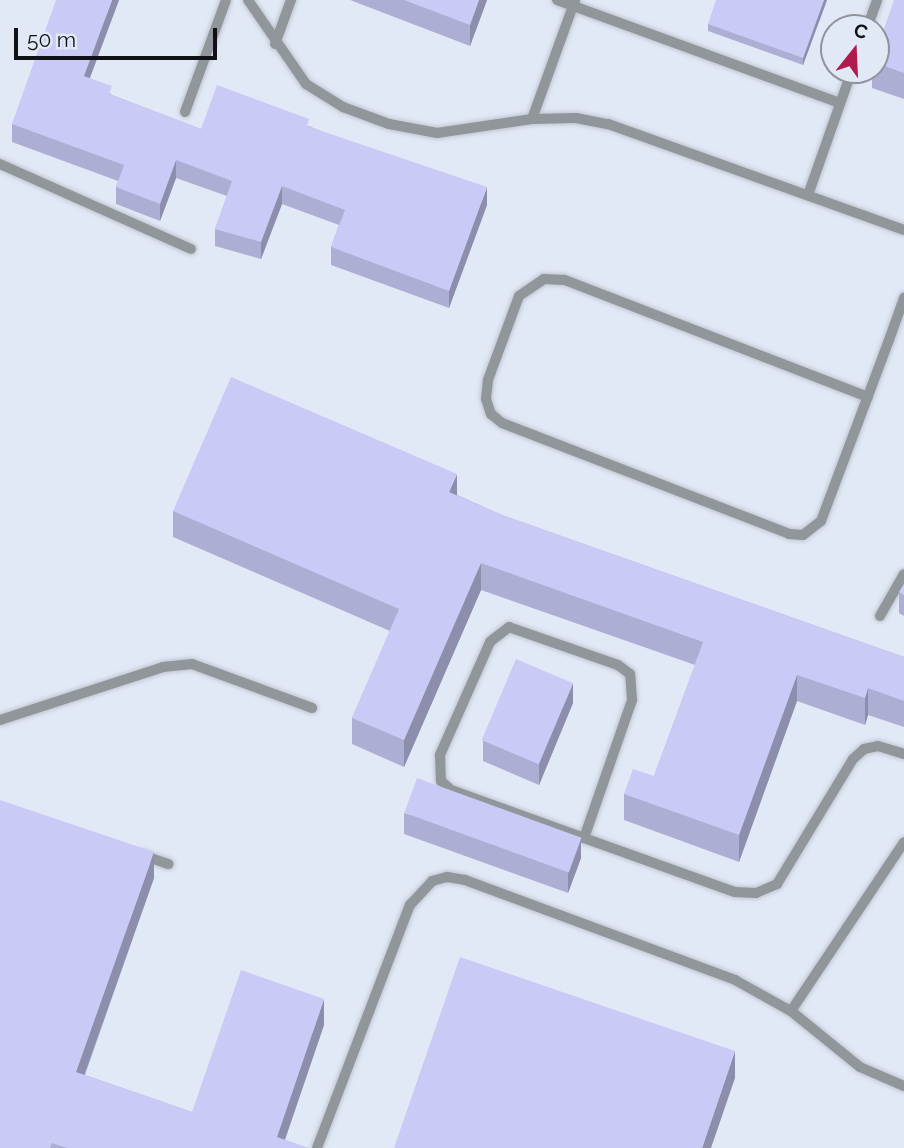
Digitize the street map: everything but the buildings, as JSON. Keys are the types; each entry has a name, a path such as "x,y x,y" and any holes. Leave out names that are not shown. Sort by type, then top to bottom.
{"lane":[{"path":"185,112 226,0"},
{"path":"248,0 275,44 306,84 325,98 389,124 437,133 532,119 576,118 608,124 904,230"},
{"path":"275,44 291,0"},
{"path":"557,0 574,3 840,103"},
{"path":"532,119 574,3"},
{"path":"807,195 847,84"},
{"path":"0,164 191,249"},
{"path":"868,397 564,281 544,279 519,296 488,380 486,399 491,414 502,423 789,534 803,535 821,521 868,397 904,299"},
{"path":"880,616 904,574"},
{"path":"584,838 632,700 630,674 618,665 509,627 490,642 440,755 441,781 451,790 584,838 735,892 755,893 777,884 792,866 853,759 878,746 904,754"},
{"path":"0,719 163,667 192,664 312,708"},
{"path":"791,1011 904,842"},
{"path":"129,851 168,864"},
{"path":"317,1148 411,905 432,881 465,880 735,980 791,1011 860,1067 904,1086"}]}
